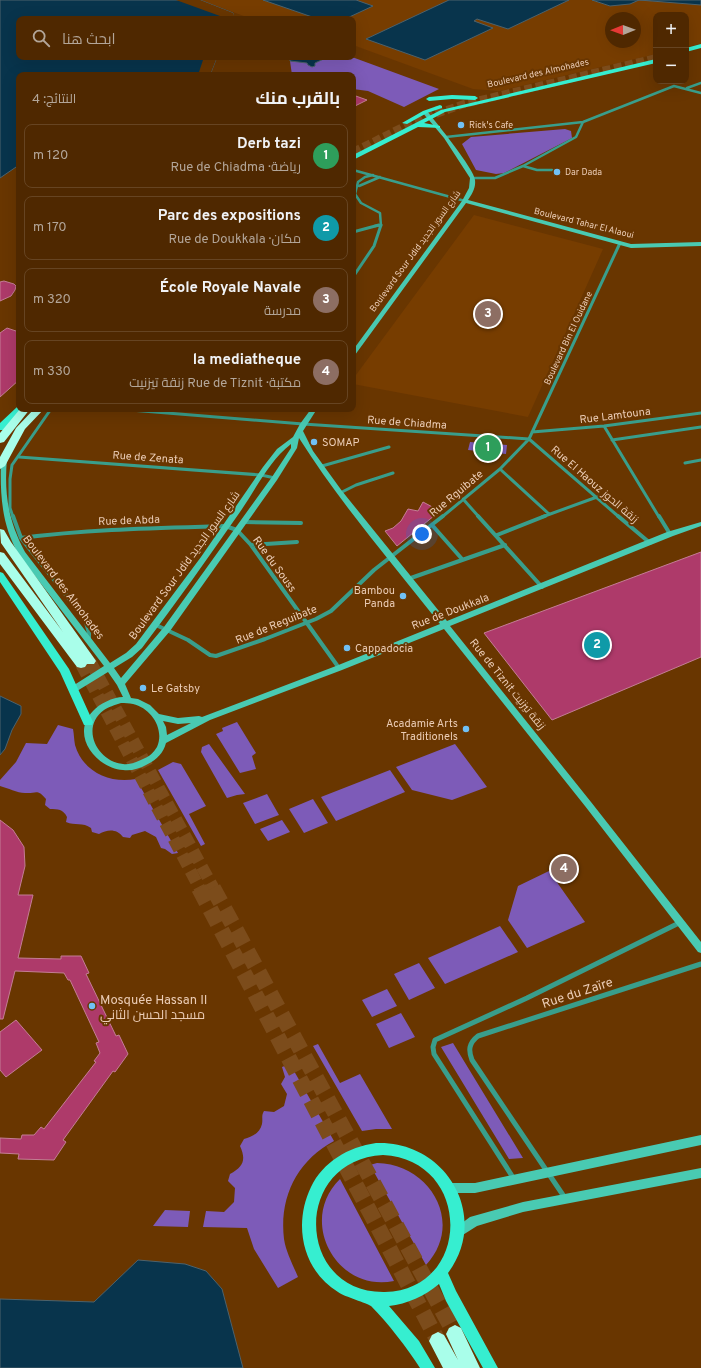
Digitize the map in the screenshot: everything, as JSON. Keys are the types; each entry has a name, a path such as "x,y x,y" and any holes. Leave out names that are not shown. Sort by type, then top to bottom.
{"highway":[{"path":"0,440 22,412"},
{"path":"2,461 21,428 36,412"},
{"path":"0,532 86,662 0,556"},
{"path":"455,1334 472,1368"},
{"path":"438,1341 453,1368"}],"main road":[{"path":"689,49 701,46"},
{"path":"689,53 701,51"},
{"name":"Boulevard des Almohades","path":"356,156 431,117 453,109 653,58"},
{"name":"Boulevard des Almohades","path":"356,148 425,112 475,98 653,62"},
{"path":"429,99 452,97 475,98"},
{"path":"415,126 428,125 438,127"},
{"path":"0,428 17,412"},
{"path":"0,575 66,671 88,722"},
{"path":"371,1150 393,1151 408,1154 423,1162 441,1178 448,1188 454,1199 458,1233 452,1253 442,1272 422,1288 411,1294 398,1297 372,1298 353,1292 335,1281 326,1272 312,1250 309,1239 308,1214 310,1202 321,1181 338,1164 354,1155 371,1150"},
{"path":"442,1272 452,1296 491,1368"},
{"path":"372,1298 414,1346 428,1368"}],"street":[{"path":"686,88 701,83"},
{"path":"446,137 583,122 675,86 701,93"},
{"path":"425,112 431,117 446,137 473,178 495,178 523,166 576,137 583,122"},
{"path":"523,166 543,172 552,170"},
{"path":"356,171 465,201"},
{"path":"356,191 359,186 358,182 361,179 373,175"},
{"path":"359,186 380,177"},
{"name":"Boulevard Sour Jdid شارع السور الجديد","path":"356,350 465,201 472,188 473,178"},
{"path":"356,198 380,213 381,225 376,243 356,273"},
{"name":"Boulevard Tahar El Alaoui","path":"465,201 620,243 640,246 701,244"},
{"path":"356,231 381,225"},
{"name":"Boulevard Bin El Ouidane","path":"529,439 620,243"},
{"path":"49,412 12,465 9,497 12,515 21,538 85,619 90,633 89,640"},
{"name":"Rue de Chiadma","path":"143,412 299,431 529,439"},
{"name":"Boulevard Sour Jdid شارع السور الجديد","path":"74,689 110,668 134,651 156,625 261,475 299,431 312,412"},
{"name":"Rue Lamtouna","path":"532,432 604,426 701,413"},
{"path":"604,426 670,534"},
{"path":"612,440 701,427"},
{"name":"Boulevard Sour Jdid شارع السور الجديد","path":"121,684 167,630 242,522 275,478 294,448 299,431"},
{"name":"Rue de Tiznit زنقة تيزنيت","path":"299,431 310,451 340,492 701,949"},
{"name":"Rue Rguibate","path":"391,557 500,469 529,439"},
{"name":"Rue El Haouz زنقة الحوز","path":"529,439 650,543"},
{"path":"322,466 389,447"},
{"name":"Rue de Zenata","path":"19,457 261,475 275,478"},
{"path":"685,462 701,460"},
{"name":"Boulevard des Almohades","path":"2,461 1,500 12,538 110,668 121,684 128,700"},
{"path":"500,469 549,514"},
{"path":"340,492 361,483 393,473"},
{"path":"497,535 597,497"},
{"path":"464,499 543,587"},
{"path":"242,522 301,523"},
{"name":"Rue de Doukkala","path":"163,741 207,718 339,668 445,624 543,587 670,534 701,524"},
{"path":"432,525 462,559"},
{"name":"Rue de Abda","path":"21,538 72,531 226,526 237,530"},
{"name":"Rue du Souss","path":"237,530 251,545 339,668"},
{"path":"251,545 297,542"},
{"path":"408,579 505,545"},
{"name":"Rue de Reguibate","path":"156,625 188,640 210,655 216,656 323,615 340,604 374,570 391,557"},
{"path":"128,700 143,704 158,717 164,732 162,747 148,762 130,766 111,764 101,758 89,741 87,730 88,722 94,713 107,704 128,700"},
{"name":"Rue de Doukkala","path":"158,717 178,721 207,718"},
{"path":"514,1180 434,1054 433,1047 435,1040 541,991 681,922"},
{"name":"Rue du Zaïre","path":"548,1173 472,1060 469,1051 471,1042 478,1036 701,964"},
{"path":"448,1188 475,1188 701,1140"},
{"path":"548,1173 565,1199"},
{"path":"458,1233 474,1221 523,1207 701,1173"}],"shaded area":[{"path":"200,0 263,0 309,16 244,16"},
{"path":"356,0 449,0 366,39 425,60 493,28 473,21 477,19 508,29 569,0 592,0 610,6 629,4 639,0 701,5 701,44 689,46 689,12 653,12 653,55 500,91 473,89 356,46 356,16 351,16 373,6"},
{"path":"356,58 439,89 404,107 368,91 356,89 356,72 292,72 290,61 315,63 322,60 356,60"},
{"path":"565,129 571,131 572,138 504,173 496,174 476,170 462,144 471,137"},
{"path":"474,215 603,249 528,417 356,385 356,375"},
{"path":"470,442 507,445 506,454 468,450"},
{"path":"237,722 256,753 252,756 256,769 240,773 216,734 223,731 222,728"},
{"path":"58,725 73,729 75,745 79,754 91,769 107,778 117,780 136,779 178,853 172,854 161,848 156,837 145,831 132,835 130,838 123,837 115,831 106,831 99,834 92,832 91,828 88,826 66,822 67,817 64,812 58,809 50,809 45,805 46,799 36,792 22,793 0,786 0,780 16,762 26,743 47,744"},
{"path":"209,744 245,794 227,798 201,752 202,747"},
{"path":"455,744 487,787 452,800 412,790 396,767"},
{"path":"173,762 181,764 206,806 189,814 205,844 201,846 158,770"},
{"path":"390,770 405,792 336,821 321,797"},
{"path":"267,794 279,815 255,824 243,803"},
{"path":"313,799 328,823 304,833 289,809"},
{"path":"282,820 290,832 268,841 260,829"},
{"path":"549,871 585,922 527,948 508,920 518,886"},
{"path":"500,926 518,952 445,984 428,958"},
{"path":"419,963 435,988 409,1000 394,974"},
{"path":"387,989 397,1006 372,1017 362,1000"},
{"path":"401,1013 415,1037 389,1048 376,1024"},
{"path":"453,1043 523,1158 509,1159 441,1047"},
{"path":"318,1044 340,1083 360,1074 392,1129 362,1131 313,1046"},
{"path":"290,1064 334,1141 321,1149 310,1159 293,1182 288,1195 284,1209 284,1239 288,1254 298,1277 278,1288 254,1249 247,1228 203,1227 206,1211 224,1212 234,1202 235,1188 228,1181 230,1174 241,1165 243,1155 240,1146 244,1139 253,1136 258,1132 262,1124 262,1116 264,1111 274,1112 284,1106 287,1094 281,1084 285,1077 282,1067"},
{"path":"377,1163 396,1166 412,1173 426,1185 436,1199 442,1215 442,1231 437,1249 426,1265 370,1165"},
{"path":"340,1179 394,1281 374,1282 355,1276 341,1265 330,1250 323,1233 322,1214 328,1196"},
{"path":"165,1210 190,1211 188,1227 153,1226"}],"water":[{"path":"0,0 200,0 233,13 232,16 16,16 16,60 216,60 211,72 16,72 16,167 0,178"},
{"path":"263,0 356,0 373,6 351,16 309,16"},
{"path":"449,0 569,0 508,29 477,19 474,21 493,28 425,60 366,39"},
{"path":"592,0 639,0 630,4 610,6"},
{"path":"639,0 701,0 701,5"},
{"path":"322,60 315,63 315,66 312,67 307,63 290,61"},
{"path":"0,696 21,706 21,714 12,730 5,749 0,755"},
{"path":"138,1260 185,1264 206,1271 222,1289 243,1368 0,1368 0,1299 94,1302"}],"pier":[{"path":"176,0 200,0 233,13 233,16 220,16"},
{"path":"203,60 216,60 211,72 199,72"}],"building":[{"path":"356,96 367,100 356,106"},
{"path":"4,281 16,286 11,296 0,301 0,282"},
{"path":"7,328 16,331 16,383 0,397 0,333"},
{"path":"423,502 440,511 397,546 385,531 393,528 401,521 408,509 418,511"},
{"path":"701,552 701,657 552,720 484,633"},
{"name":"Mosquée Hassan II مسجد الحسن الثاني","path":"0,820 13,830 24,847 25,866 18,895 33,895 18,958 61,959 61,956 81,956 89,973 86,974 116,1036 119,1035 128,1054 115,1072 113,1071 63,1140 66,1142 54,1160 18,1159 19,1154 0,1153 0,1138 21,1139 22,1135 34,1135 41,1127 44,1129 96,1062 94,1061 100,1053 96,1043 99,1042 70,980 68,980 64,973 15,971 3,1019 0,1019"},
{"path":"16,1020 42,1050 6,1077 0,1070 0,1032"}],"tunnel":[{"path":"436,114 464,104 653,59"},
{"path":"356,150 439,109"},
{"path":"90,661 214,889"},
{"path":"81,664 200,889"},
{"path":"199,888 438,1341"},
{"path":"213,888 455,1334"}],"place":[{"name":"Rick's Cafe","path":"461,125"},
{"name":"Dar Dada","path":"557,172"},
{"name":"École Royale Navale","path":"488,314"},
{"name":"SOMAP","path":"314,442"},
{"name":"Derb tazi","path":"488,448"},
{"name":"Bambou Panda","path":"403,596"},
{"name":"Parc des expositions","path":"597,645"},
{"name":"Cappadocia","path":"347,648"},
{"name":"Le Gatsby","path":"143,688"},
{"name":"Acadamie Arts Traditionels","path":"466,729"},
{"name":"la mediatheque","path":"564,869"},
{"name":"Mosquée Hassan II مسجد الحسن الثاني","path":"92,1006"}]}
